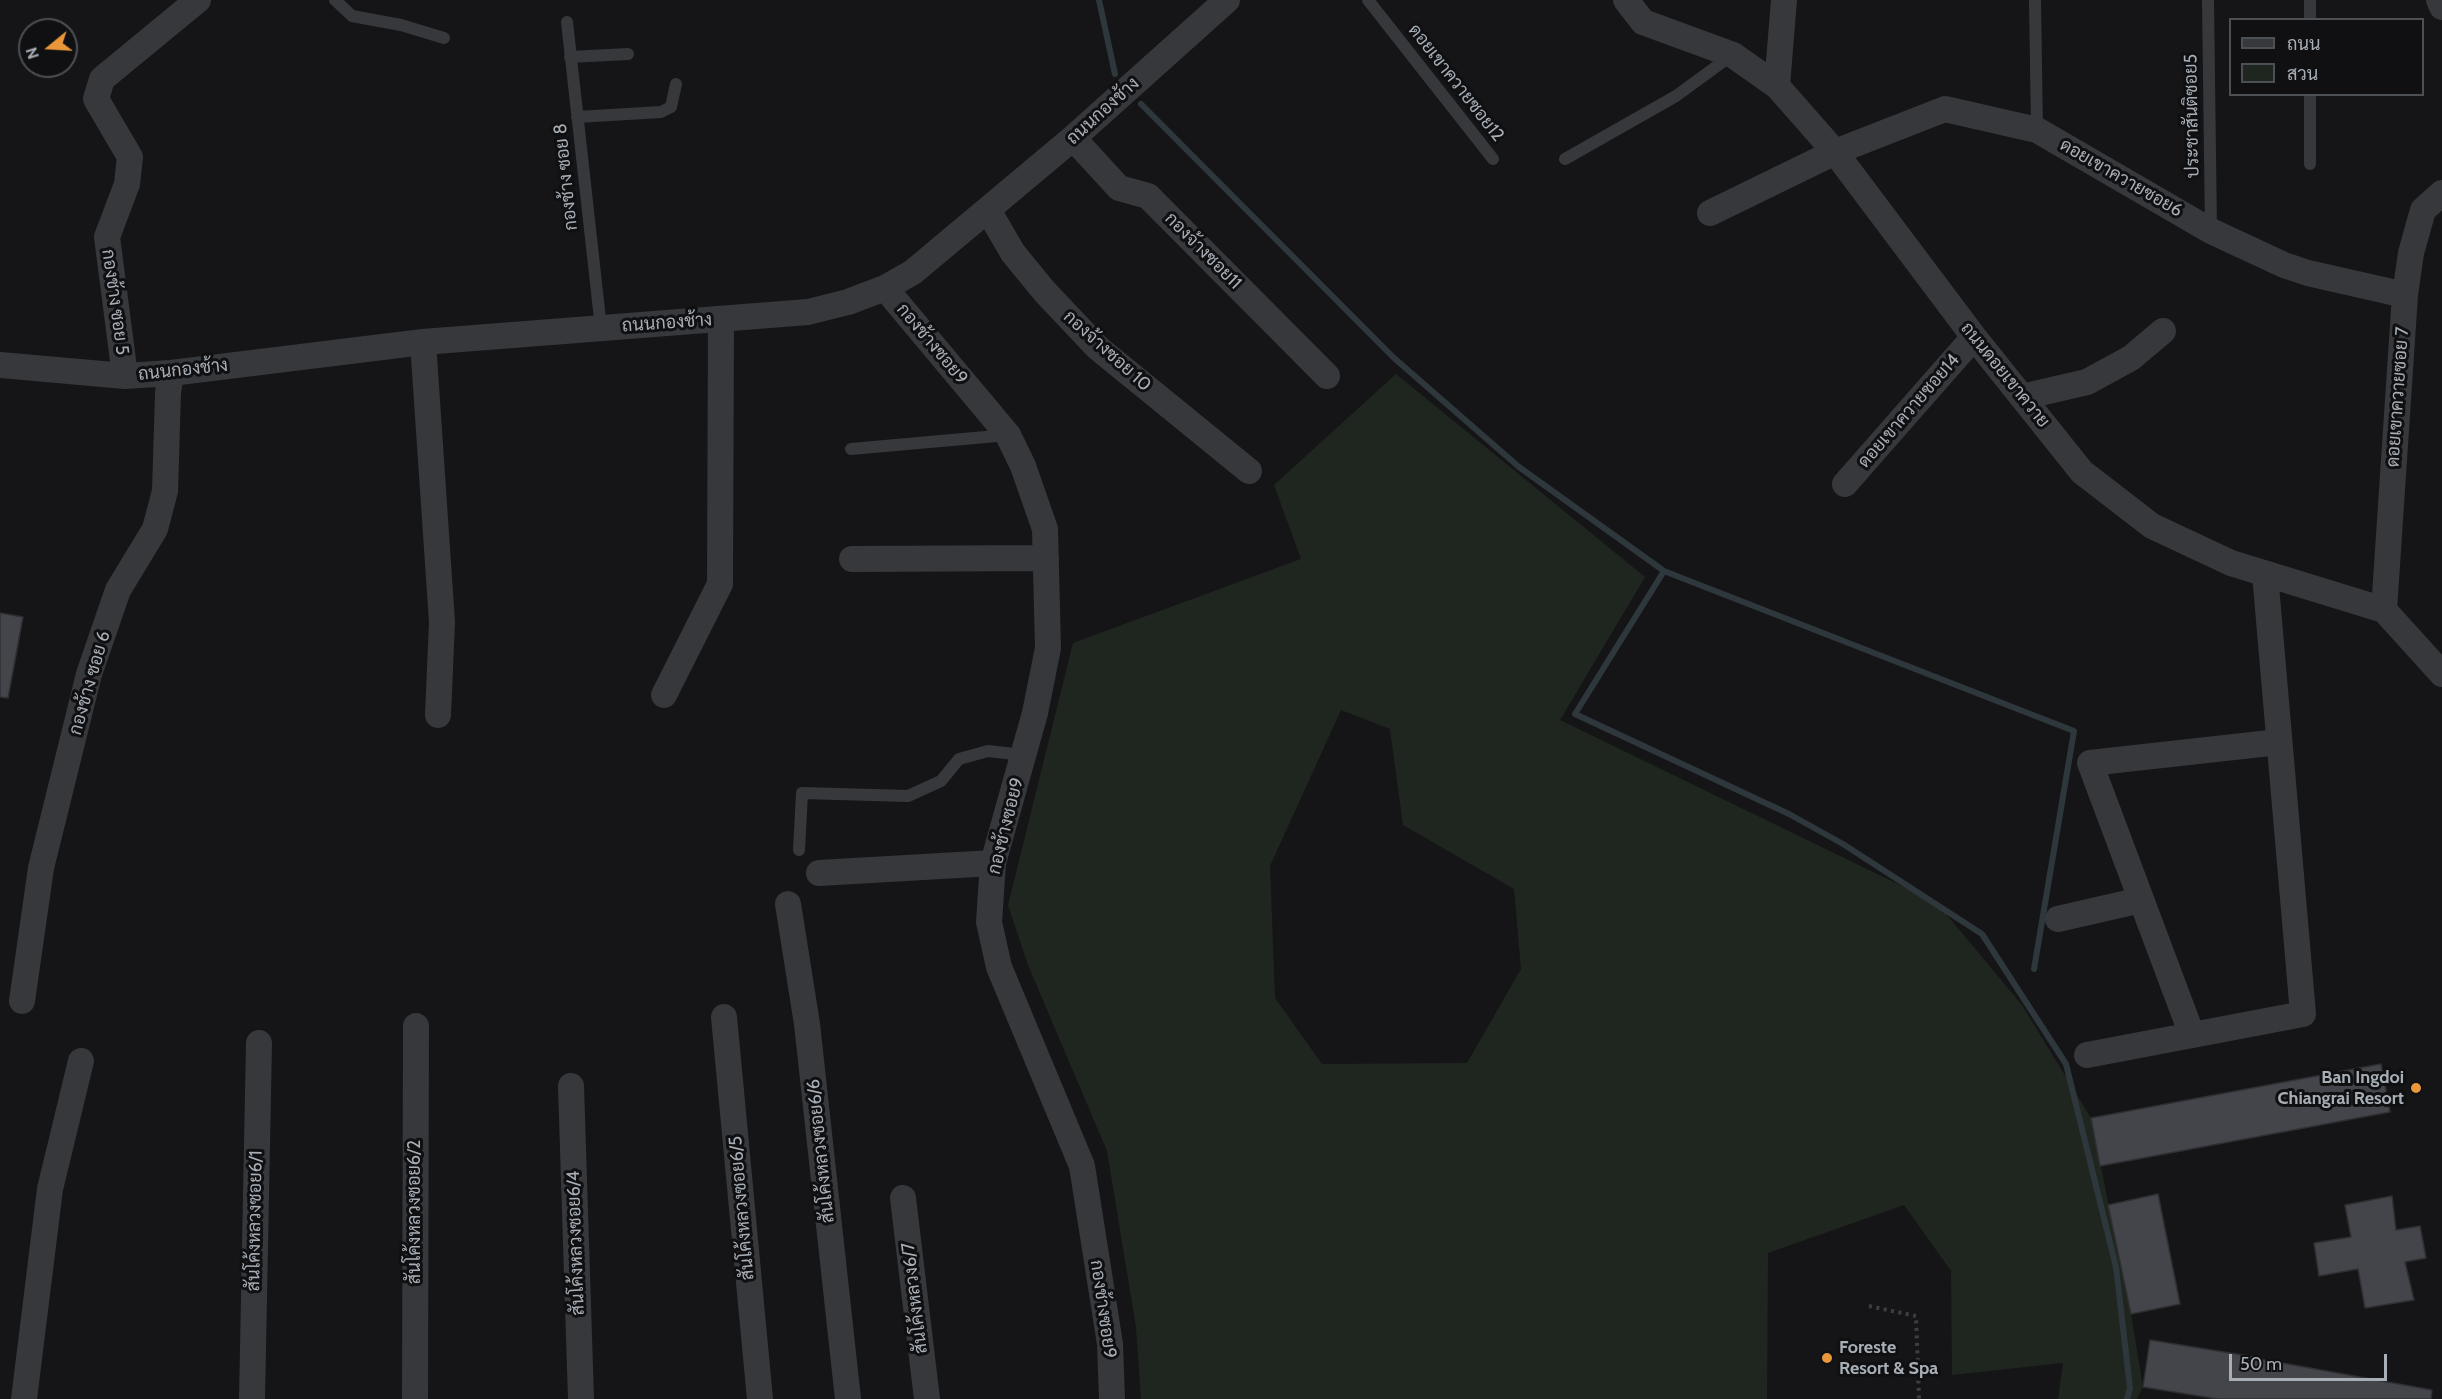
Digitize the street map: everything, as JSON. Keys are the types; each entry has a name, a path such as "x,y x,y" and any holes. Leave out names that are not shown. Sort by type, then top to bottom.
{"street":[{"name":"กองช้าง ซอย 5","path":"125,376 107,237 127,184 130,157 96,99 102,79 198,0"},
{"name":"ถนนดอยเขาควาย","path":"1626,0 1643,22 1733,55 1777,86 1835,152 1974,337 2082,472 2152,526 2231,563 2384,610"},
{"path":"1777,86 1784,0"},
{"path":"2439,0 2442,7"},
{"name":"ถนนกองช้าง","path":"0,365 125,376 171,373 423,342 808,312 848,302 885,288 912,272 1073,138 1223,2"},
{"name":"ดอยเขาควายซอย6","path":"1710,213 1835,152 1945,109 2037,130 2211,231 2284,265 2308,273 2405,295"},
{"name":"กองจ้างซอย11","path":"1073,138 1119,188 1148,196 1327,376"},
{"name":"ดอยเขาควายซอย 7","path":"2384,610 2405,295 2411,253 2423,210 2442,193"},
{"name":"กองจ้างซอย 10","path":"988,210 1013,253 1045,292 1098,348 1249,471"},
{"name":"กองช้างซอย9","path":"885,288 1008,435 1023,466 1045,529 1048,648 1035,713 993,863 989,922 999,968 1082,1166 1110,1344 1112,1399"},
{"path":"664,695 720,584 721,319"},
{"path":"2022,397 2087,382 2131,358 2163,330"},
{"name":"ดอยเขาควายซอย14","path":"1845,484 1974,337"},
{"path":"423,342 442,622 438,715"},
{"name":"กองช้าง ซอย 6","path":"22,1001 41,868 89,674 118,590 156,529 165,491 168,393 171,373"},
{"path":"852,560 1046,558"},
{"path":"2087,1054 2303,1014 2265,574"},
{"path":"2384,610 2442,674"},
{"path":"2192,1035 2090,763 2279,742"},
{"path":"819,873 993,863"},
{"path":"2058,920 2141,900"},
{"name":"สันโค้งหลวงซอย6/6","path":"788,904 807,1024 848,1399"},
{"name":"สันโค้งหลวงซอย6/5","path":"724,1017 760,1399"},
{"name":"สันโค้งหลวงซอย6/2","path":"415,1399 416,1026"},
{"name":"สันโค้งหลวงซอย6/1","path":"252,1399 259,1043"},
{"path":"24,1399 50,1188 81,1061"},
{"name":"สันโค้งหลวงซอย6/4","path":"571,1086 581,1399"},
{"name":"สันโค้งหลวง6/7","path":"903,1198 927,1399"}],"lane":[{"path":"335,0 352,16 401,25 444,38"},
{"name":"ดอยเขาควายซอย12","path":"1368,0 1493,159"},
{"path":"2035,0 2037,130"},
{"name":"ประชาสันติซอย5","path":"2208,0 2211,231"},
{"path":"2310,0 2310,18"},
{"name":"กองช้าง ซอย 8","path":"567,22 601,328"},
{"path":"570,57 628,54"},
{"path":"1565,159 1676,96 1733,55"},
{"path":"577,117 661,112 671,107 676,84"},
{"path":"2310,96 2310,164"},
{"path":"851,449 1008,435"},
{"path":"799,850 802,793 908,796 941,781 959,759 988,751 1023,755"}],"path":[{"path":"1869,1306 1916,1316 1919,1399"}],"green space":[{"path":"1396,374 1645,577 1560,720 1937,903 2022,1005 2091,1118 2131,1314 2143,1387 2137,1399 2058,1399 2063,1363 1952,1375 1951,1271 1904,1205 1768,1253 1767,1399 1141,1399 1136,1327 1107,1151 1028,965 1008,905 1073,643 1301,559 1274,485","holes":["1341,710 1390,729 1403,825 1514,889 1521,969 1467,1063 1322,1064 1275,998 1270,866"]}],"building":[{"path":"0,613 23,617 8,698 0,697"},
{"path":"2381,1064 2390,1112 2100,1166 2091,1118"},
{"path":"2158,1194 2180,1304 2131,1314 2108,1205"},
{"path":"2392,1196 2396,1230 2420,1226 2426,1258 2405,1262 2414,1300 2365,1308 2358,1269 2319,1276 2314,1243 2351,1237 2345,1205"},
{"path":"2150,1340 2432,1390 2431,1399 2218,1399 2143,1387"}],"waterway":[{"path":"1099,0 1115,74"},
{"path":"1141,104 1394,358 1519,467 1664,571 2074,731 2034,969"},
{"path":"1664,571 1575,714 1789,814 1843,844 1982,934 2066,1064 2116,1267 2130,1388 2127,1399"}],"place":[{"name":"Ban Ingdoi Chiangrai Resort","path":"2416,1088"},
{"name":"Foreste Resort & Spa","path":"1827,1358"}]}
